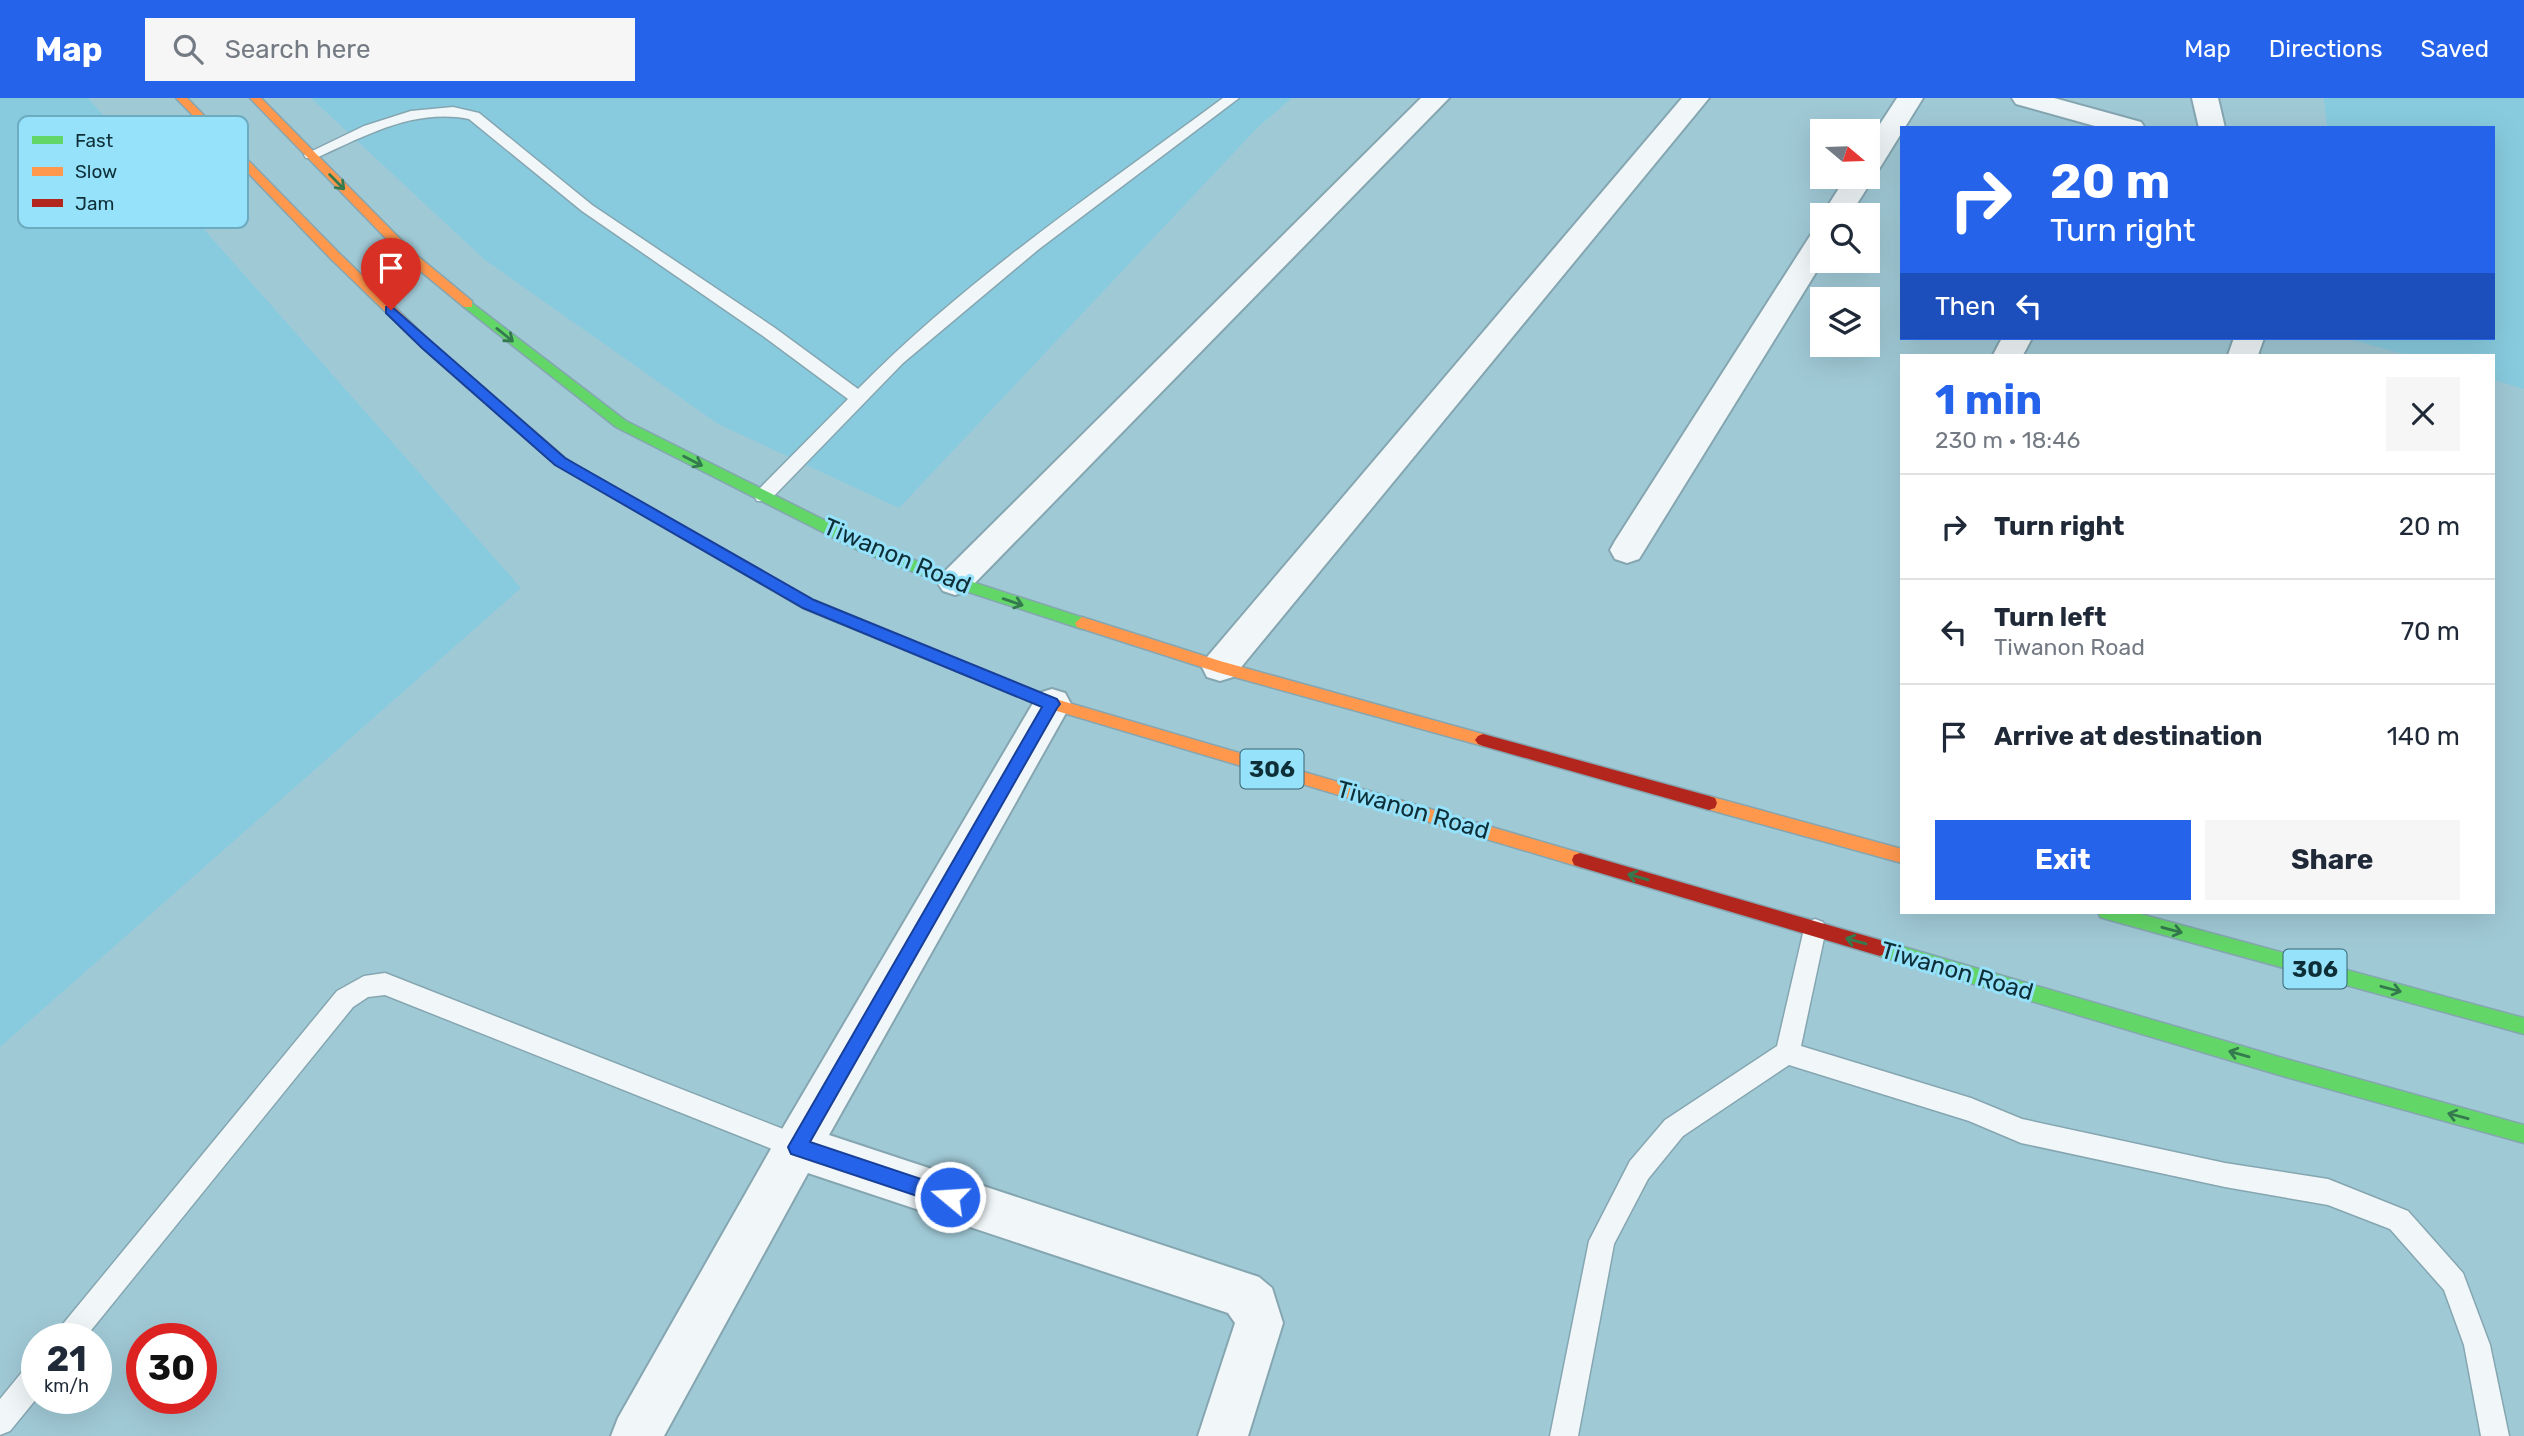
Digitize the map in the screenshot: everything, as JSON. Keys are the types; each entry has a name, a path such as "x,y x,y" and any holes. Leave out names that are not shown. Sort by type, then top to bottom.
{"main road":[{"name":"Tiwanon Road","path":"181,98 199,116"},
{"name":"Tiwanon Road","path":"255,98 411,256 504,334 621,424 863,546 955,582 1220,667 1900,855"},
{"name":"Tiwanon Road","path":"248,167 427,345 560,461 808,604 1052,704 2286,1068 2524,1134"},
{"name":"306","path":"2113,914 2524,1026"}],"street":[{"path":"955,582 1436,98"},
{"path":"1220,667 1696,98"},
{"path":"1880,145 1910,98"},
{"path":"2025,98 2128,122"},
{"path":"2205,98 2212,126"},
{"path":"1627,550 1810,258"},
{"path":"636,1436 797,1147 1052,704"},
{"path":"797,1147 1242,1294 1255,1305 1259,1323 1223,1436"}],"lane":[{"path":"763,496 897,359 1032,246 1231,98"},
{"path":"311,155 411,111 435,109 465,112 474,116 587,208 769,332 859,398"},
{"path":"1564,1436 1602,1241 1639,1170 1674,1128 1787,1053 1815,929"},
{"path":"80,1323 345,999 364,987 385,984 797,1147"},
{"path":"1787,1053 1971,1110 2021,1131 2225,1175 2328,1192 2399,1220 2454,1282 2477,1345 2495,1436"},
{"path":"0,1420 21,1395"}],"shaded area":[{"path":"0,98 88,98 104,116 18,116 18,228 203,228 521,588 0,1047"},
{"path":"311,98 1292,98 1258,127 899,508 718,424 485,260"},
{"path":"2324,98 2524,98 2524,389 2495,380 2495,354 2403,354 2353,340 2495,340 2495,126 2327,126"}],"traffic: fast":[{"path":"468,304 621,424 863,546 955,582 1082,623"},
{"path":"579,472 808,604 1052,704"},
{"path":"2113,914 2524,1026"},
{"path":"1880,948 2286,1068 2524,1134"}],"traffic: slow":[{"path":"181,98 199,116"},
{"path":"255,98 410,256 468,304"},
{"path":"248,167 427,345 560,461 579,472"},
{"path":"1082,623 1220,667 1483,740"},
{"path":"1052,704 1580,860"},
{"path":"1709,803 1900,855"}],"traffic: jam":[{"path":"1483,740 1709,803"},
{"path":"1580,860 1880,948"}],"route":[{"path":"391,310 427,345 560,461 808,604 1052,704 797,1147 950,1197"}]}
